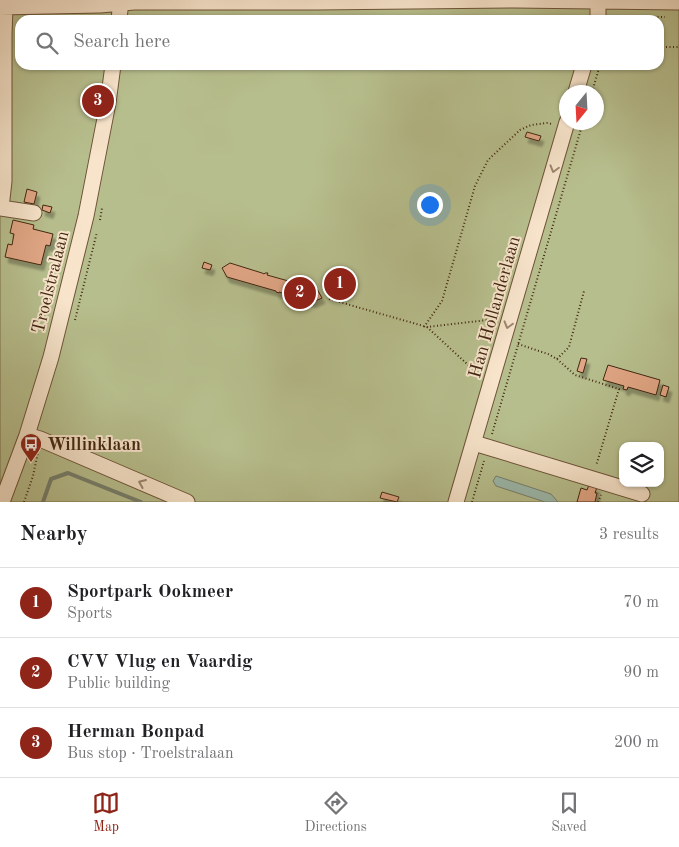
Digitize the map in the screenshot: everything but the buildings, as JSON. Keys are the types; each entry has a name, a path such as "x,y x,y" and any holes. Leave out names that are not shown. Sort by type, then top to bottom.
{"street":[{"path":"34,213 1,208 4,181 4,35 2,7 100,5 121,2 514,0 679,2"},
{"path":"598,1 598,15"},
{"path":"121,2 124,15"},
{"name":"Troelstralaan","path":"2,502 27,435 50,357 86,216 108,103 112,70"},
{"path":"578,85 583,70"},
{"name":"Han Hollanderlaan","path":"465,499 481,445 490,385 566,130"},
{"path":"27,435 187,502"},
{"path":"481,445 642,494"}],"path":[{"path":"666,46 679,47"},
{"path":"594,85 599,70"},
{"path":"426,327 442,300 475,186 488,160 520,130 531,124 559,124"},
{"path":"465,499 481,445 503,396 581,130"},
{"path":"557,359 569,347 584,291"},
{"path":"329,299 426,327 510,317 528,313"},
{"path":"426,327 503,396"},
{"path":"504,340 548,354 576,375 619,389 592,479"}],"green space":[{"path":"0,0 679,0 679,502 0,502"}],"shaded area":[{"path":"496,476 551,494 558,502 545,502 496,486 493,481"}],"waterway":[{"path":"43,502 51,479 68,473 141,502"}],"place":[{"name":"Herman Bonpad","path":"98,101"},
{"name":"Sportpark Ookmeer","path":"340,284"},
{"name":"CVV Vlug en Vaardig","path":"300,293"},
{"name":"Willinklaan","path":"31,463"}]}
